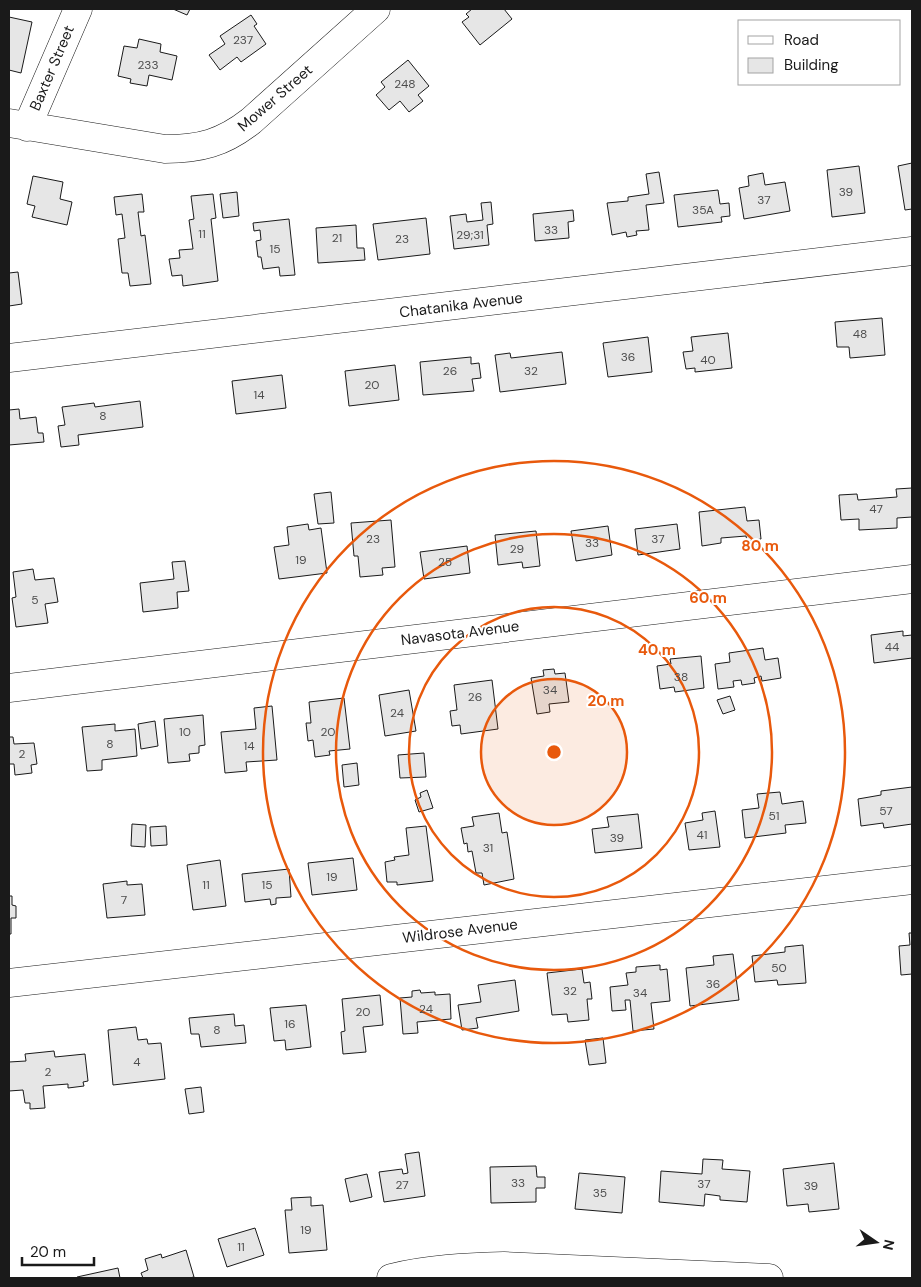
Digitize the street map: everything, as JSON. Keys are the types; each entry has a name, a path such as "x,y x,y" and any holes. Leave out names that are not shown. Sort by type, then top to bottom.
{"street":[{"name":"Baxter Street","path":"18,125 78,9"},
{"name":"Mower Street","path":"18,125 165,149 206,146 241,129 251,121 376,9"},
{"name":"Chatanika Avenue","path":"9,358 912,251"},
{"name":"Navasota Avenue","path":"9,688 912,579"},
{"name":"Wildrose Avenue","path":"9,983 912,880"},
{"path":"393,1278 441,1270 504,1266 702,1277 769,1278"}],"building":[{"path":"173,9 190,9 187,15"},
{"path":"472,9 504,9 512,19 480,45 462,22 469,17 466,14"},
{"path":"251,15 257,24 254,26 266,44 241,62 237,57 220,70 209,55 225,44 220,36"},
{"path":"9,17 32,22 21,73 9,70"},
{"path":"139,39 161,44 160,52 177,56 172,80 149,75 147,86 130,83 131,79 118,76 124,46 137,48"},
{"path":"408,60 429,86 418,95 423,101 409,112 400,101 389,110 376,95 385,87 381,82"},
{"path":"912,163 912,209 905,210 898,166"},
{"path":"859,166 865,213 832,217 827,170"},
{"path":"659,172 664,203 646,205 649,230 636,231 637,235 627,237 626,232 612,235 607,203 628,201 628,197 649,194 646,174"},
{"path":"763,173 765,185 785,182 790,211 744,219 739,188 749,186 748,176"},
{"path":"33,176 63,182 60,199 72,202 67,225 32,217 35,206 27,204"},
{"path":"718,190 720,204 729,203 730,216 721,217 722,222 678,227 674,195"},
{"path":"237,192 239,216 223,218 220,194"},
{"path":"142,194 144,212 138,212 141,236 145,235 151,284 130,286 128,273 122,273 118,239 125,238 122,214 116,215 114,197"},
{"path":"213,194 216,218 211,219 218,281 183,286 182,275 172,276 169,259 180,258 179,250 193,249 189,220 194,219 191,196"},
{"path":"491,202 493,224 487,225 489,245 454,249 450,216 466,214 467,222 483,220 481,203"},
{"path":"573,210 574,221 568,222 569,238 535,241 533,214"},
{"path":"426,218 430,254 378,260 373,224"},
{"path":"289,219 295,275 280,276 279,267 263,269 261,257 258,257 256,241 261,240 260,230 254,231 253,223"},
{"path":"356,225 357,248 364,248 365,260 318,263 316,228"},
{"path":"18,272 22,304 9,306 9,273"},
{"path":"882,318 885,355 850,358 849,347 837,347 835,322"},
{"path":"728,333 732,368 695,372 695,368 686,369 683,352 693,351 691,337"},
{"path":"648,337 652,372 608,377 603,343"},
{"path":"562,352 566,384 500,392 495,355 510,353 511,358"},
{"path":"471,357 471,364 479,363 481,378 472,379 474,391 423,395 420,362"},
{"path":"395,365 399,400 349,406 345,371"},
{"path":"282,375 286,408 236,414 232,381"},
{"path":"140,401 143,427 78,435 79,445 61,447 58,426 65,425 62,407 94,403 95,407"},
{"path":"19,409 20,419 36,417 38,433 43,433 44,442 9,445 9,410"},
{"path":"912,488 912,517 897,518 897,528 859,530 859,519 841,520 839,495 857,494 858,500 897,497 896,489"},
{"path":"331,492 334,523 318,524 314,494"},
{"path":"745,507 747,521 759,520 761,539 747,541 746,536 721,538 721,543 702,546 699,512"},
{"path":"391,520 395,567 382,568 383,575 360,577 358,556 354,556 351,523"},
{"path":"308,524 309,530 321,528 327,573 279,579 274,547 289,545 287,527"},
{"path":"677,524 680,549 638,555 635,529"},
{"path":"608,526 612,555 576,561 571,531"},
{"path":"536,531 540,566 523,568 522,562 498,565 495,535"},
{"path":"467,546 470,573 424,579 420,552"},
{"path":"185,561 189,591 177,592 178,608 143,612 140,583 174,579 172,562"},
{"path":"33,569 35,580 54,578 58,602 45,604 48,623 16,627 12,598 16,597 13,572"},
{"path":"903,631 903,636 912,635 912,658 874,663 871,635"},
{"path":"763,648 765,660 778,658 781,678 762,681 761,676 754,678 755,683 742,685 741,680 733,681 734,687 718,689 715,664 730,662 729,653"},
{"path":"701,656 704,688 675,692 674,687 660,689 657,666 671,664 670,659"},
{"path":"554,669 555,674 565,673 569,702 549,704 550,712 537,714 531,678 544,676 543,670"},
{"path":"492,680 498,729 461,734 460,725 452,726 450,711 457,710 454,685"},
{"path":"409,690 416,731 385,736 379,695"},
{"path":"730,696 735,710 723,714 717,700"},
{"path":"344,698 350,749 329,751 330,755 315,757 313,740 308,741 306,723 311,723 309,702"},
{"path":"272,706 277,760 246,762 247,771 225,773 221,732 256,729 254,708"},
{"path":"203,715 205,745 199,746 199,753 189,754 190,761 168,763 164,719"},
{"path":"155,721 158,746 141,749 138,724"},
{"path":"115,724 115,731 135,729 137,756 102,760 102,770 87,771 82,727"},
{"path":"9,737 13,737 14,744 34,743 37,764 31,765 32,773 15,775 14,764 9,764"},
{"path":"424,753 426,777 400,778 398,755"},
{"path":"357,763 359,785 344,787 342,765"},
{"path":"912,787 912,824 884,828 883,823 861,826 858,799 881,795 881,791"},
{"path":"427,790 433,808 419,812 415,800 421,797 420,793"},
{"path":"780,792 782,804 803,801 806,823 785,825 786,833 745,838 742,810 759,808 757,794"},
{"path":"715,811 720,847 689,850 685,823 703,820 702,813"},
{"path":"499,813 502,833 507,832 514,879 484,885 482,873 476,873 472,851 468,852 467,843 464,844 461,828 474,826 472,817"},
{"path":"638,814 642,848 595,853 592,829 609,827 607,817"},
{"path":"132,824 146,825 145,847 131,846"},
{"path":"166,826 167,845 151,846 150,827"},
{"path":"426,826 433,881 397,885 397,882 387,882 385,862 395,860 394,857 409,855 406,828"},
{"path":"353,858 357,890 312,895 308,863"},
{"path":"220,860 226,906 193,910 187,865"},
{"path":"289,869 291,897 276,898 276,904 271,905 270,899 245,902 242,874"},
{"path":"127,881 127,885 142,884 145,915 107,918 103,884"},
{"path":"9,896 12,896 12,905 16,906 16,918 11,918 11,934 9,934"},
{"path":"909,933 912,933 912,974 901,975 899,946 910,945"},
{"path":"803,945 806,983 778,985 777,980 755,982 752,956 785,952 785,947"},
{"path":"733,954 739,1000 690,1006 686,968 714,965 713,956"},
{"path":"660,965 660,970 667,969 670,1001 651,1003 654,1029 633,1031 630,1000 625,1000 626,1010 612,1011 610,987 628,985 626,973 636,972 636,967"},
{"path":"582,969 584,983 590,982 592,999 587,999 589,1020 568,1022 567,1014 552,1015 547,973"},
{"path":"515,980 519,1011 476,1018 478,1028 462,1030 458,1005 481,1002 478,985"},
{"path":"420,990 421,993 435,992 435,995 450,994 451,1019 417,1022 418,1033 403,1034 400,998 412,997 412,991"},
{"path":"380,995 383,1025 363,1027 366,1052 343,1054 341,1032 345,1031 342,999"},
{"path":"306,1005 311,1047 286,1050 285,1040 274,1041 270,1008"},
{"path":"234,1014 235,1026 244,1025 246,1043 201,1047 199,1034 191,1034 189,1018"},
{"path":"136,1027 138,1040 147,1039 148,1044 161,1043 165,1079 113,1085 108,1030"},
{"path":"603,1038 606,1063 589,1065 585,1040"},
{"path":"54,1051 55,1057 85,1054 88,1081 83,1082 84,1086 68,1088 68,1084 43,1086 45,1108 30,1109 30,1103 25,1103 23,1090 9,1091 9,1062 26,1061 25,1054"},
{"path":"201,1087 204,1112 189,1114 185,1089"},
{"path":"419,1152 425,1196 384,1202 379,1172 402,1169 403,1174 408,1173 405,1154"},
{"path":"703,1159 723,1160 722,1169 750,1171 747,1202 720,1200 720,1196 705,1194 704,1206 659,1202 661,1171 702,1174"},
{"path":"834,1163 839,1209 809,1212 808,1204 787,1206 783,1169"},
{"path":"536,1166 537,1177 545,1177 545,1188 536,1188 536,1202 491,1203 490,1167"},
{"path":"579,1173 625,1177 622,1213 575,1209"},
{"path":"367,1174 372,1197 350,1202 345,1179"},
{"path":"311,1197 311,1206 323,1205 327,1250 289,1253 285,1210 292,1210 291,1198"},
{"path":"255,1228 264,1255 227,1267 218,1239"},
{"path":"186,1250 194,1277 143,1278 141,1273 148,1270 145,1259 161,1254 162,1258"},
{"path":"118,1268 120,1278 77,1278 77,1277"}]}
